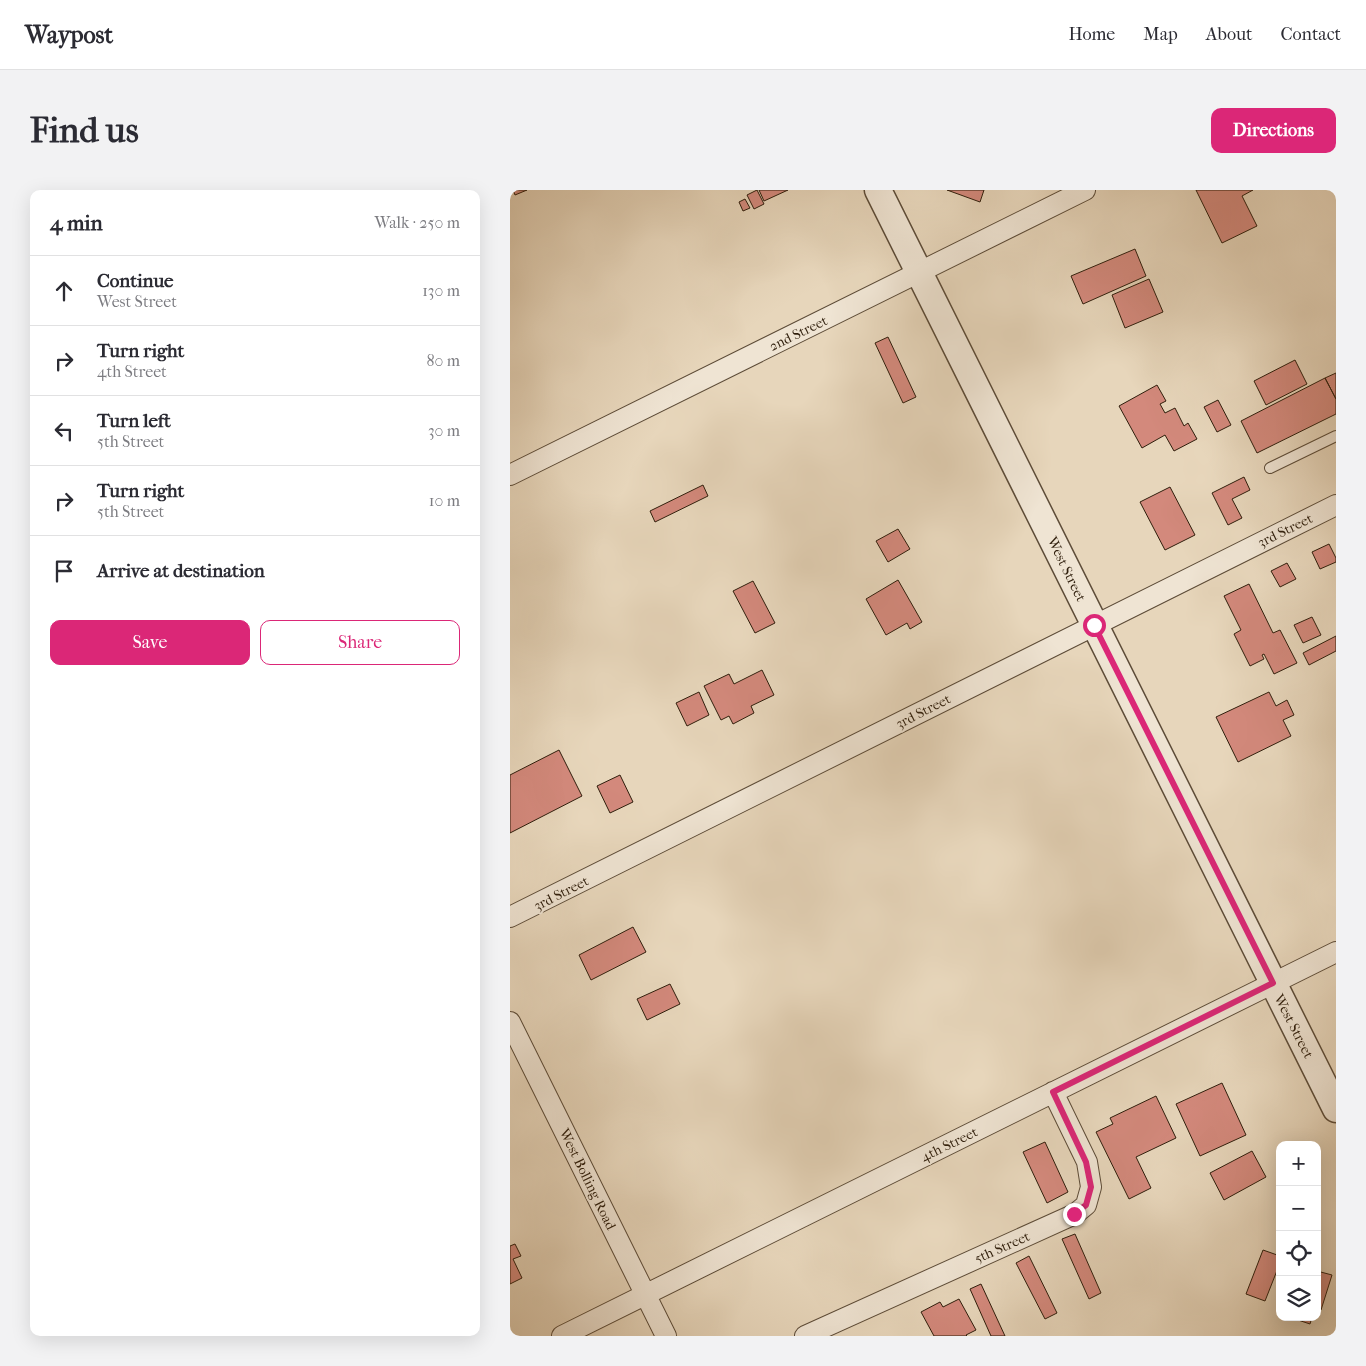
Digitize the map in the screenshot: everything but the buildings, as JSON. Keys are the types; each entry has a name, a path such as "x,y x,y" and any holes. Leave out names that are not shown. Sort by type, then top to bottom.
{"street":[{"name":"West Street","path":"878,190 1336,1110"},
{"name":"2nd Street","path":"510,475 1085,190"},
{"name":"3rd Street","path":"510,917 1336,505"},
{"name":"4th Street","path":"562,1336 1336,952"},
{"name":"West Bolling Road","path":"510,1022 666,1336"},
{"name":"5th Street","path":"806,1336 1074,1214 1086,1205 1091,1187 1086,1162 1053,1092"}],"lane":[{"path":"1270,468 1336,436"}],"route":[{"path":"1074,1214 1086,1205 1091,1187 1086,1162 1053,1092 1273,983 1094,625"}]}
